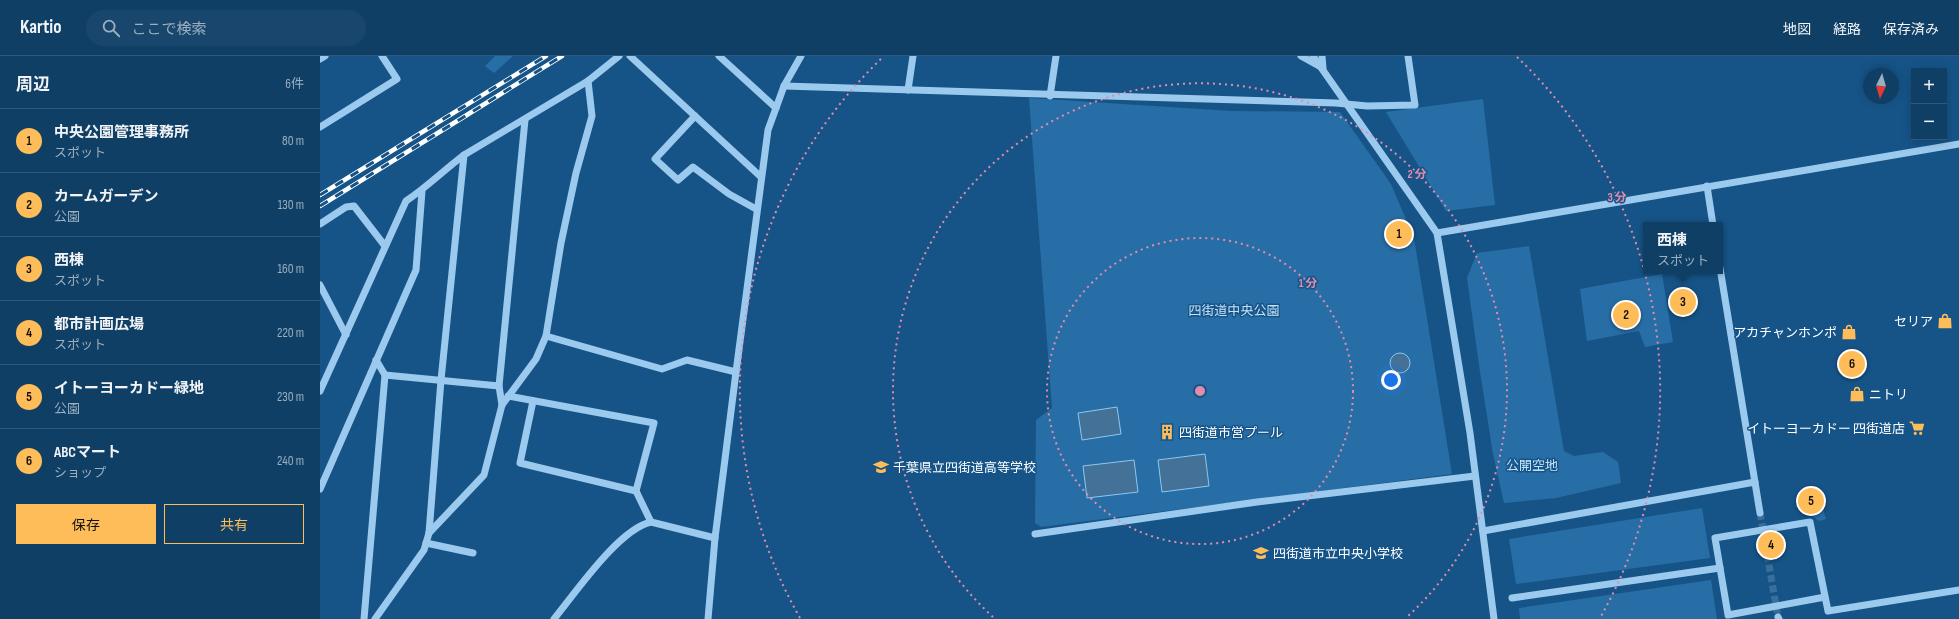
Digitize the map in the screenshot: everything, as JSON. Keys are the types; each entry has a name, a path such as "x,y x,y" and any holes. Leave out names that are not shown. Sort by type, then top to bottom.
{"street":[{"path":"320,59 325,56"},
{"path":"320,127 397,79 382,56"},
{"path":"320,391 406,201 422,191 445,168 464,155 588,81 619,56"},
{"path":"630,56 761,177"},
{"path":"719,56 776,108"},
{"path":"708,619 716,538 756,209 768,130 784,86 801,56"},
{"path":"908,90 913,56"},
{"path":"1050,96 1056,56"},
{"path":"1301,56 1322,68"},
{"path":"1313,56 1437,234 1470,433 1494,619"},
{"path":"1322,56 1322,68"},
{"path":"784,86 1024,93 1050,96 1346,103 1367,106 1415,105 1408,56"},
{"path":"429,534 484,475 502,405 536,359 546,336 561,243 576,173 592,116 588,81"},
{"path":"695,116 655,159 678,180 693,167 728,194 756,209"},
{"path":"502,405 499,386 524,120"},
{"path":"1437,234 1706,186 1959,144"},
{"path":"375,619 424,550 429,534 441,380 464,155"},
{"path":"1706,186 1712,222"},
{"path":"320,489 416,270 422,191"},
{"path":"320,224 346,207 354,206 385,246"},
{"path":"1721,274 1760,513"},
{"path":"320,285 346,335"},
{"path":"546,336 662,369 688,360 736,372"},
{"path":"364,619 384,376 376,360"},
{"path":"384,376 499,386"},
{"path":"508,396 654,423 636,491 651,522"},
{"path":"533,401 520,463 636,491"},
{"path":"1035,534 1257,502 1475,476"},
{"path":"1483,531 1755,482"},
{"path":"554,619 616,544 641,524 651,522 716,538"},
{"path":"1825,597 1742,616 1728,615 1715,538 1810,522 1828,611 1959,590"},
{"path":"426,544 473,552"},
{"path":"1512,598 1720,568"}],"green space":[{"path":"495,56 513,56 494,73 485,66"},
{"name":"四街道中央公園","path":"1029,98 1231,111 1340,112 1391,184 1414,238 1452,474 1041,527 1035,523 1036,420 1052,408"},
{"path":"1483,99 1495,205 1446,211 1386,112"},
{"name":"公開空地","path":"1529,246 1564,451 1574,456 1603,452 1618,462 1621,483 1556,498 1504,503 1493,454 1467,278 1477,253"},
{"path":"1662,274 1673,342 1645,347 1639,331 1587,341 1580,289"},
{"path":"1817,490 1826,519 1819,521 1802,509 1801,493"},
{"path":"1702,508 1710,558 1516,584 1509,539"},
{"path":"1711,580 1717,619 1520,619 1519,608"}],"shaded area":[{"path":"1396,353 1404,353 1410,359 1410,367 1404,373 1396,373 1390,367 1390,359"},
{"path":"1117,407 1121,434 1082,440 1078,413"},
{"path":"1205,454 1209,486 1162,492 1158,460"},
{"path":"1134,460 1138,492 1087,498 1083,466"}],"tunnel":[{"path":"1760,513 1778,617"}],"railway":[{"path":"320,195 546,56"},
{"path":"320,206 562,56"}],"place":[{"name":"中央公園管理事務所","path":"1399,234"},
{"name":"西棟","path":"1683,302"},
{"name":"カームガーデン","path":"1626,315"},
{"name":"セリア","path":"1945,321"},
{"name":"アカチャンホンポ","path":"1849,332"},
{"name":"ABCマート","path":"1852,364"},
{"name":"ニトリ","path":"1857,394"},
{"name":"イトーヨーカドー 四街道店","path":"1917,428"},
{"name":"四街道市営プール","path":"1167,432"},
{"name":"千葉県立四街道高等学校","path":"881,467"},
{"name":"イトーヨーカドー緑地","path":"1811,501"},
{"name":"都市計画広場","path":"1771,545"},
{"name":"四街道市立中央小学校","path":"1261,553"}]}
